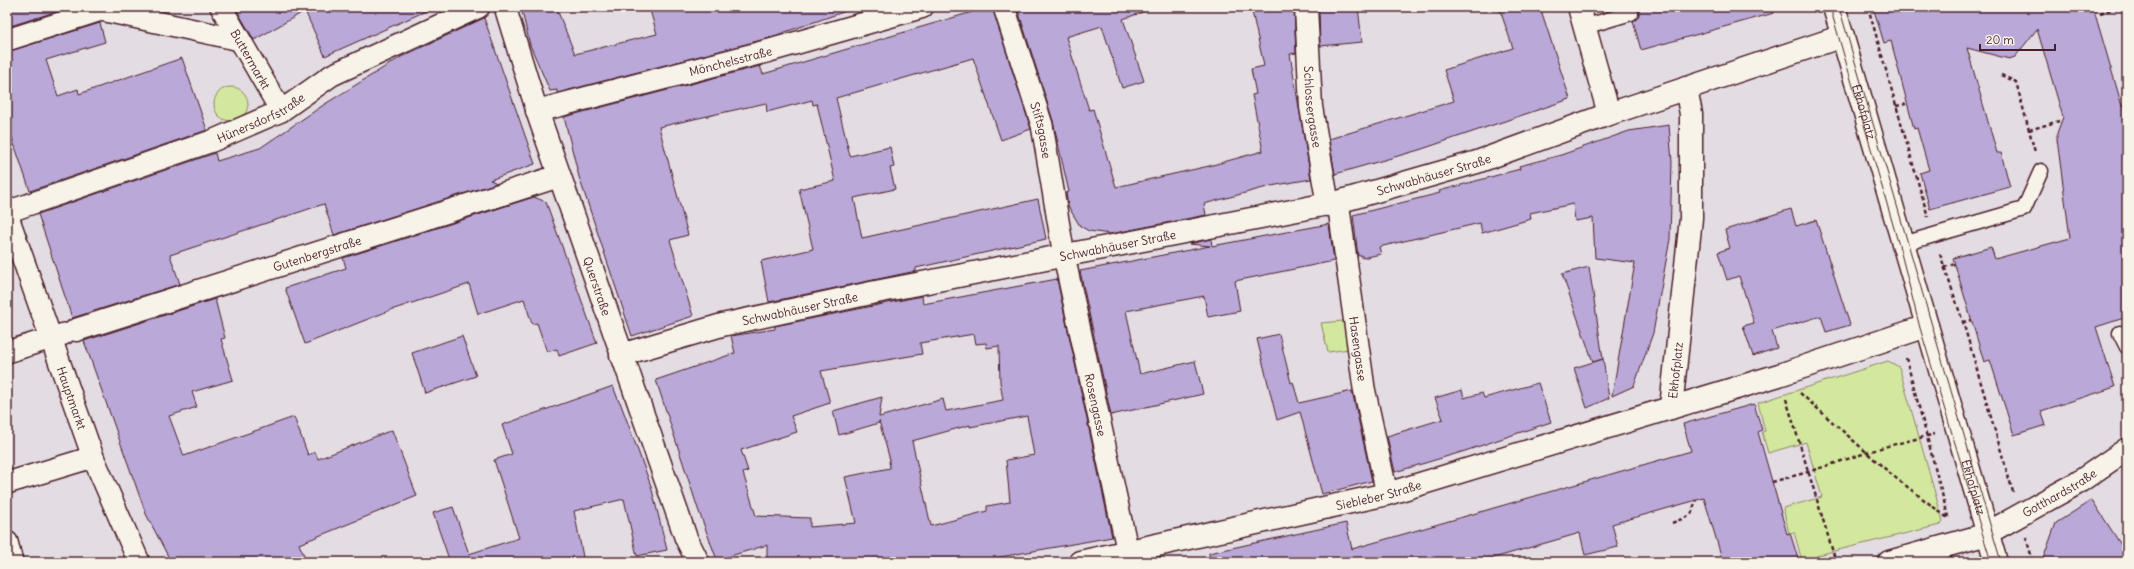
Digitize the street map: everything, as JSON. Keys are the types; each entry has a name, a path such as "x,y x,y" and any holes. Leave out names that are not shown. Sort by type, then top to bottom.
{"street":[{"name":"Buttermarkt","path":"221,7 281,111"},
{"name":"Hünersdorfstraße","path":"31,203 212,141 281,111 332,75 479,7"},
{"name":"Querstraße","path":"504,7 558,176 686,538 698,562"},
{"name":"Mönchelsstraße","path":"537,111 768,51 922,7"},
{"name":"Stiftsgasse","path":"1004,7 1042,125 1064,256"},
{"name":"Schlossergasse","path":"1306,7 1311,106 1333,204"},
{"name":"Ekhofplatz","path":"1834,7 1996,562"},
{"path":"7,40 101,10 240,40"},
{"path":"1581,17 1609,114 1820,42 1843,36"},
{"name":"Ekhofplatz","path":"1686,88 1691,114 1691,218 1671,408 1779,375 1927,326"},
{"name":"Schwabhäuser Straße","path":"621,355 722,325 871,293 1333,204 1477,162 1609,114"},
{"name":"Gutenbergstraße","path":"76,330 558,176"},
{"name":"Hauptmarkt","path":"31,203 7,213 13,250 51,338 93,457 139,562"},
{"name":"Hasengasse","path":"1333,204 1364,388 1387,494"},
{"name":"Rosengasse","path":"1064,256 1128,553"},
{"path":"7,352 76,330"},
{"name":"Siebleber Straße","path":"1080,562 1128,553 1387,494 1671,408"},
{"name":"Gotthardstraße","path":"1889,562 1962,542 1988,533 2076,484 2127,449"},
{"path":"7,483 93,457"},
{"path":"7,542 12,562"}],"lane":[{"path":"1581,17 1630,14"},
{"path":"1903,244 2024,209 2041,172"},
{"path":"2120,333 2127,347"}],"path":[{"path":"1868,7 1933,235 1963,322 2033,562"},
{"path":"2100,14 2119,7"},
{"path":"2001,75 2016,82 2041,172"},
{"path":"1896,106 1906,104"},
{"path":"2029,130 2059,121"},
{"path":"1944,267 1955,264"},
{"path":"1963,322 1972,320"},
{"path":"1881,341 1886,355 1898,353 1905,356 1949,519 1962,542"},
{"path":"1779,375 1892,475 1949,519"},
{"path":"1779,375 1836,562"},
{"path":"1772,482 1808,472 1867,452 1957,428"},
{"path":"1672,523 1691,515 1696,500"}],"green space":[{"path":"231,87 243,92 248,104 243,116 231,121 219,116 214,104 219,92"},
{"path":"1343,321 1349,349 1328,352 1321,323"},
{"path":"1888,361 1899,367 1943,521 1940,525 1826,553 1802,561 1794,532 1789,533 1783,508 1822,497 1806,442 1768,453 1762,432 1765,431 1758,403"}],"building":[{"path":"7,7 71,7 7,27"},
{"path":"235,7 435,7 325,56 305,11 254,40"},
{"path":"521,7 556,7 575,54 657,34 649,7 848,7 849,10 765,39 557,93 557,90 550,91 530,45"},
{"path":"992,7 1031,129 1001,140 973,58 836,98 850,156 890,147 894,167 890,168 895,189 854,198 862,238 1038,199 1046,239 916,268 916,271 769,302 761,261 813,249 799,189 835,181 817,104 813,105 812,100 767,112 766,103 659,127 688,235 670,240 693,316 632,336 579,177 564,117 760,66 763,74"},
{"path":"1017,7 1146,7 1146,11 1123,19 1144,81 1122,88 1102,26 1066,37 1089,110 1093,109 1116,187 1209,166 1263,151 1252,95 1256,94 1251,69 1264,66 1251,7 1294,7 1296,53 1290,54 1311,179 1271,186 1204,204 1206,215 1110,234 1089,231 1080,226 1068,206 1066,193 1069,192 1053,121"},
{"path":"1319,7 1358,7 1362,42 1320,46"},
{"path":"1499,7 1540,7 1570,99 1419,150 1335,174 1329,139 1454,101 1444,70 1513,48"},
{"path":"1637,7 1773,7 1774,13 1641,50 1633,21 1639,15"},
{"path":"1873,7 2093,7 2122,106 2127,104 2127,317 2096,327 2115,387 2041,411 2046,425 2014,435 1990,360 1984,362 1953,258 1991,247 1995,259 2070,238 2057,139 2057,133 2063,117 2037,29 2015,57 2009,59 1967,48 1997,153 2001,153 2010,187 1930,209 1920,173 1929,170 1917,128 1914,129 1891,41 1884,43"},
{"path":"484,18 535,164 490,180 497,183 334,235 324,204 170,255 180,284 72,318 38,214 215,153 217,161 260,148 325,104 401,57"},
{"path":"100,23 105,42 46,60 58,96 78,89 79,94 182,58 207,130 30,191 7,123 7,52"},
{"path":"1669,125 1672,162 1670,239 1653,333 1634,386 1612,396 1635,263 1595,258 1593,218 1575,221 1573,204 1530,213 1531,219 1482,233 1480,223 1379,247 1381,254 1362,258 1362,255 1358,256 1353,215 1440,193 1439,191 1520,169 1519,166 1561,155 1629,131"},
{"path":"534,197 546,202 597,343 559,356 557,349 547,352 537,323 532,324 524,299 478,314 469,284 391,310 305,344 285,288 346,268 343,258"},
{"path":"1791,209 1796,226 1816,220 1850,325 1826,332 1821,316 1772,331 1777,348 1753,356 1743,326 1754,323 1739,276 1727,280 1718,252 1730,248 1725,230"},
{"path":"1329,224 1334,261 1235,281 1240,311 1208,317 1204,296 1126,311 1140,374 1195,361 1203,394 1111,415 1080,271 1210,246 1189,244 1211,239 1212,246"},
{"path":"1589,267 1603,359 1593,362 1562,274"},
{"path":"1057,279 1112,537 972,562 767,562 767,545 717,560 698,509 656,380 735,353 731,336 775,329 775,326 922,296 923,304","holes":["974,334 976,344 986,343 987,348 999,346 1000,382 1003,400 946,411 943,399 879,417 882,397 833,411 839,435 879,423 879,421 890,460 890,468 845,477 856,523 810,527 810,518 756,516 743,473 748,471 741,450 797,432 791,416 830,403 821,371 922,354 920,343","1027,416 1034,455 1006,460 1010,502 987,506 987,511 931,526 912,441 970,425 970,427"]},
{"path":"215,299 225,338 221,339 233,380 192,392 197,407 169,416 184,456 294,417 308,455 315,452 318,459 392,430 417,496 299,544 307,562 171,562 146,514 84,341"},
{"path":"1279,334 1291,383 1293,382 1299,403 1352,391 1372,481 1322,494 1300,412 1277,420 1257,339"},
{"path":"462,336 476,376 425,393 412,353"},
{"path":"1603,359 1609,398 1587,408 1574,368"},
{"path":"1538,383 1551,422 1465,451 1395,472 1387,436 1443,419 1435,398 1462,390 1464,398 1482,393 1484,398"},
{"path":"613,386 651,486 667,550 637,556 624,499 574,511 584,562 450,562 433,513 453,507 469,554 519,538 494,460 512,454 502,425"},
{"path":"1754,404 1762,430 1758,432 1787,534 1790,533 1799,562 1723,562 1704,498 1612,524 1618,547 1585,555 1580,533 1480,562 1210,562 1209,553 1346,523 1352,549 1691,451 1683,424"},
{"path":"2092,500 2125,551 2121,562 2042,562 2056,523"}],"tram line":[{"path":"1830,7 1900,249 1920,328 1991,562"},
{"path":"1839,7 2001,562"}]}
